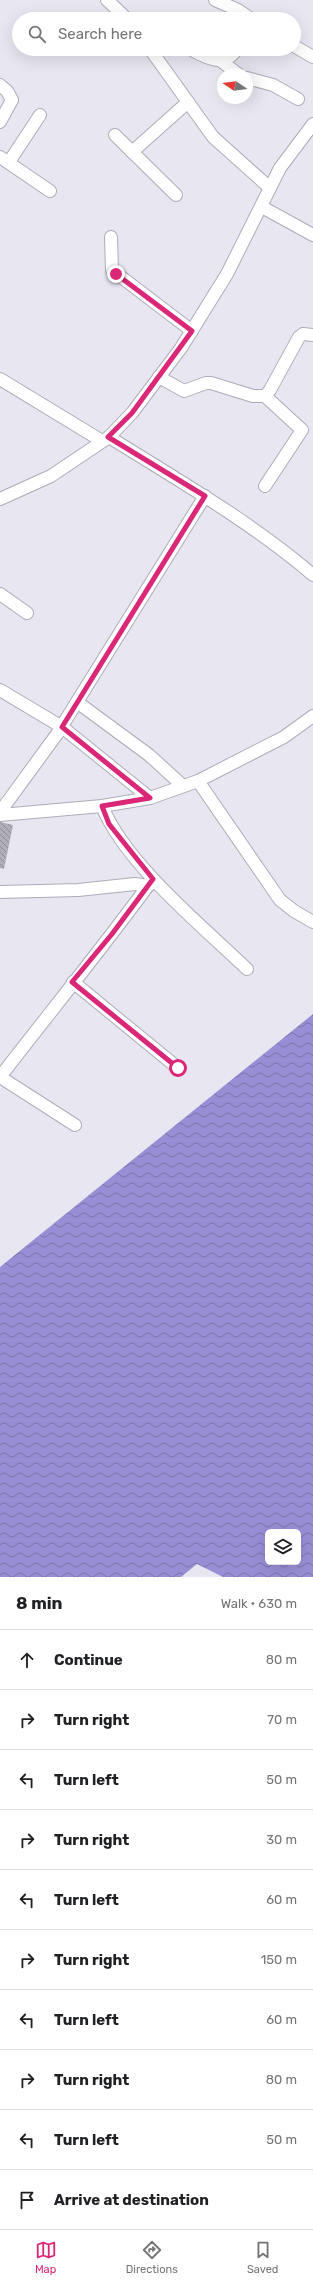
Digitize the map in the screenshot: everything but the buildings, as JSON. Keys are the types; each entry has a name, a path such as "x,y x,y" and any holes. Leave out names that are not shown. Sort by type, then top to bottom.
{"street":[{"path":"107,0 120,12"},
{"path":"215,0 241,12"},
{"path":"301,50 313,57"},
{"path":"155,56 213,137 270,188"},
{"path":"203,56 221,61 230,68"},
{"path":"221,61 231,56"},
{"path":"253,80 273,85 298,99"},
{"path":"0,85 7,91 12,100 0,122"},
{"path":"132,152 188,102"},
{"path":"40,115 4,159 50,191"},
{"path":"0,499 51,476 105,439 132,413 192,331 228,274 280,168 313,124"},
{"path":"114,135 176,195"},
{"path":"262,206 313,235"},
{"path":"111,237 112,270 192,331"},
{"path":"265,396 270,390 299,337 303,334 313,335"},
{"path":"159,377 184,390 206,383 211,383 253,396 265,396 302,430 265,486"},
{"path":"0,378 205,496 292,557 313,575"},
{"path":"0,813 62,727 205,496"},
{"path":"0,594 27,613"},
{"path":"0,690 62,727 150,798"},
{"path":"77,702 158,762 183,786"},
{"path":"0,813 102,806 150,798 198,781 284,737 313,716"},
{"path":"198,781 280,900 294,911 313,922"},
{"path":"102,806 109,824 150,882 247,969"},
{"path":"0,892 78,890 150,882"},
{"path":"75,1125 0,1077 72,982 112,934 150,882"},
{"path":"72,982 178,1068"}],"water":[{"path":"313,1014 313,1577 223,1577 197,1564 181,1577 0,1577 0,1267"}],"route":[{"path":"116,274 192,331 132,413 108,437 205,496 62,727 150,798 102,806 109,824 153,879 112,934 72,982 178,1068"}]}
